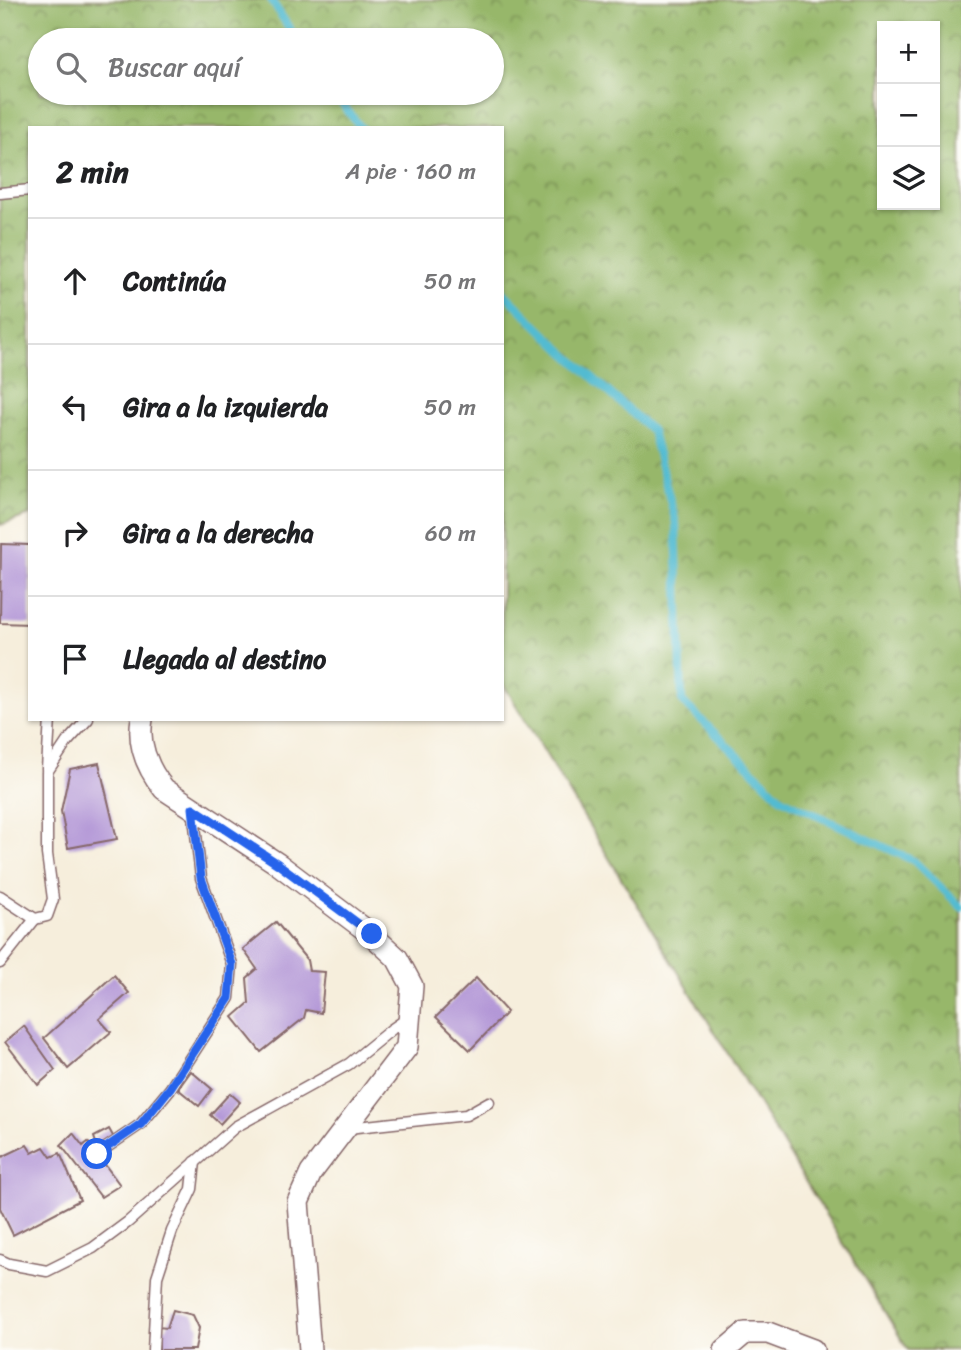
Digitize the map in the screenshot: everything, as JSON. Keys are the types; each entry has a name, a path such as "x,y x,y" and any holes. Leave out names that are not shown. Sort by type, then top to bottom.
{"street":[{"path":"142,721 140,731 144,755 151,773 164,789 288,871 372,934 397,958 412,986 407,1047 311,1173 298,1202 310,1350"},
{"path":"725,1350 745,1333 768,1333 813,1350"}],"lane":[{"path":"0,193 28,190"},
{"path":"0,963 35,919 47,916 53,899 47,854 50,721"},
{"path":"47,772 67,742 86,721"},
{"path":"97,1154 141,1124 170,1088 229,998 232,964 201,878 193,808"},
{"path":"0,896 35,919"},
{"path":"0,1260 47,1271 93,1248 128,1222 235,1127 349,1064 411,1017"},
{"path":"345,1128 466,1115 489,1102"},
{"path":"153,1350 157,1277 172,1231 192,1189 195,1162"}],"green space":[{"path":"0,0 961,0 961,1350 909,1350 906,1347 504,685 504,126 28,126 28,516 0,525"}],"building":[{"path":"1,544 28,545 28,624 0,623"},
{"path":"99,763 117,839 68,848 61,811 70,769"},
{"path":"276,922 307,960 309,971 325,972 321,1013 306,1010 304,1018 261,1052 233,1017 249,1003 247,978 257,969 243,949"},
{"path":"114,975 129,993 99,1019 111,1032 68,1069 44,1038"},
{"path":"476,978 507,1012 470,1050 436,1017"},
{"path":"24,1026 55,1070 38,1085 5,1042"},
{"path":"191,1071 212,1089 199,1106 178,1089"},
{"path":"230,1093 240,1102 220,1124 210,1115"},
{"path":"109,1129 114,1138 98,1149 94,1137"},
{"path":"73,1133 83,1146 88,1142 120,1185 101,1197 61,1145"},
{"path":"27,1145 32,1153 44,1147 51,1157 60,1153 80,1200 13,1235 0,1208 0,1158"},
{"path":"173,1310 193,1315 199,1328 195,1350 159,1350 158,1327 167,1328"}],"waterway":[{"path":"271,0 289,28"},
{"path":"343,105 359,126"},
{"path":"504,293 562,350 652,431 676,523 682,701 781,798 914,861 961,907"}],"route":[{"path":"97,1154 141,1124 170,1088 229,998 232,964 201,878 193,808 278,864 372,934"}]}
